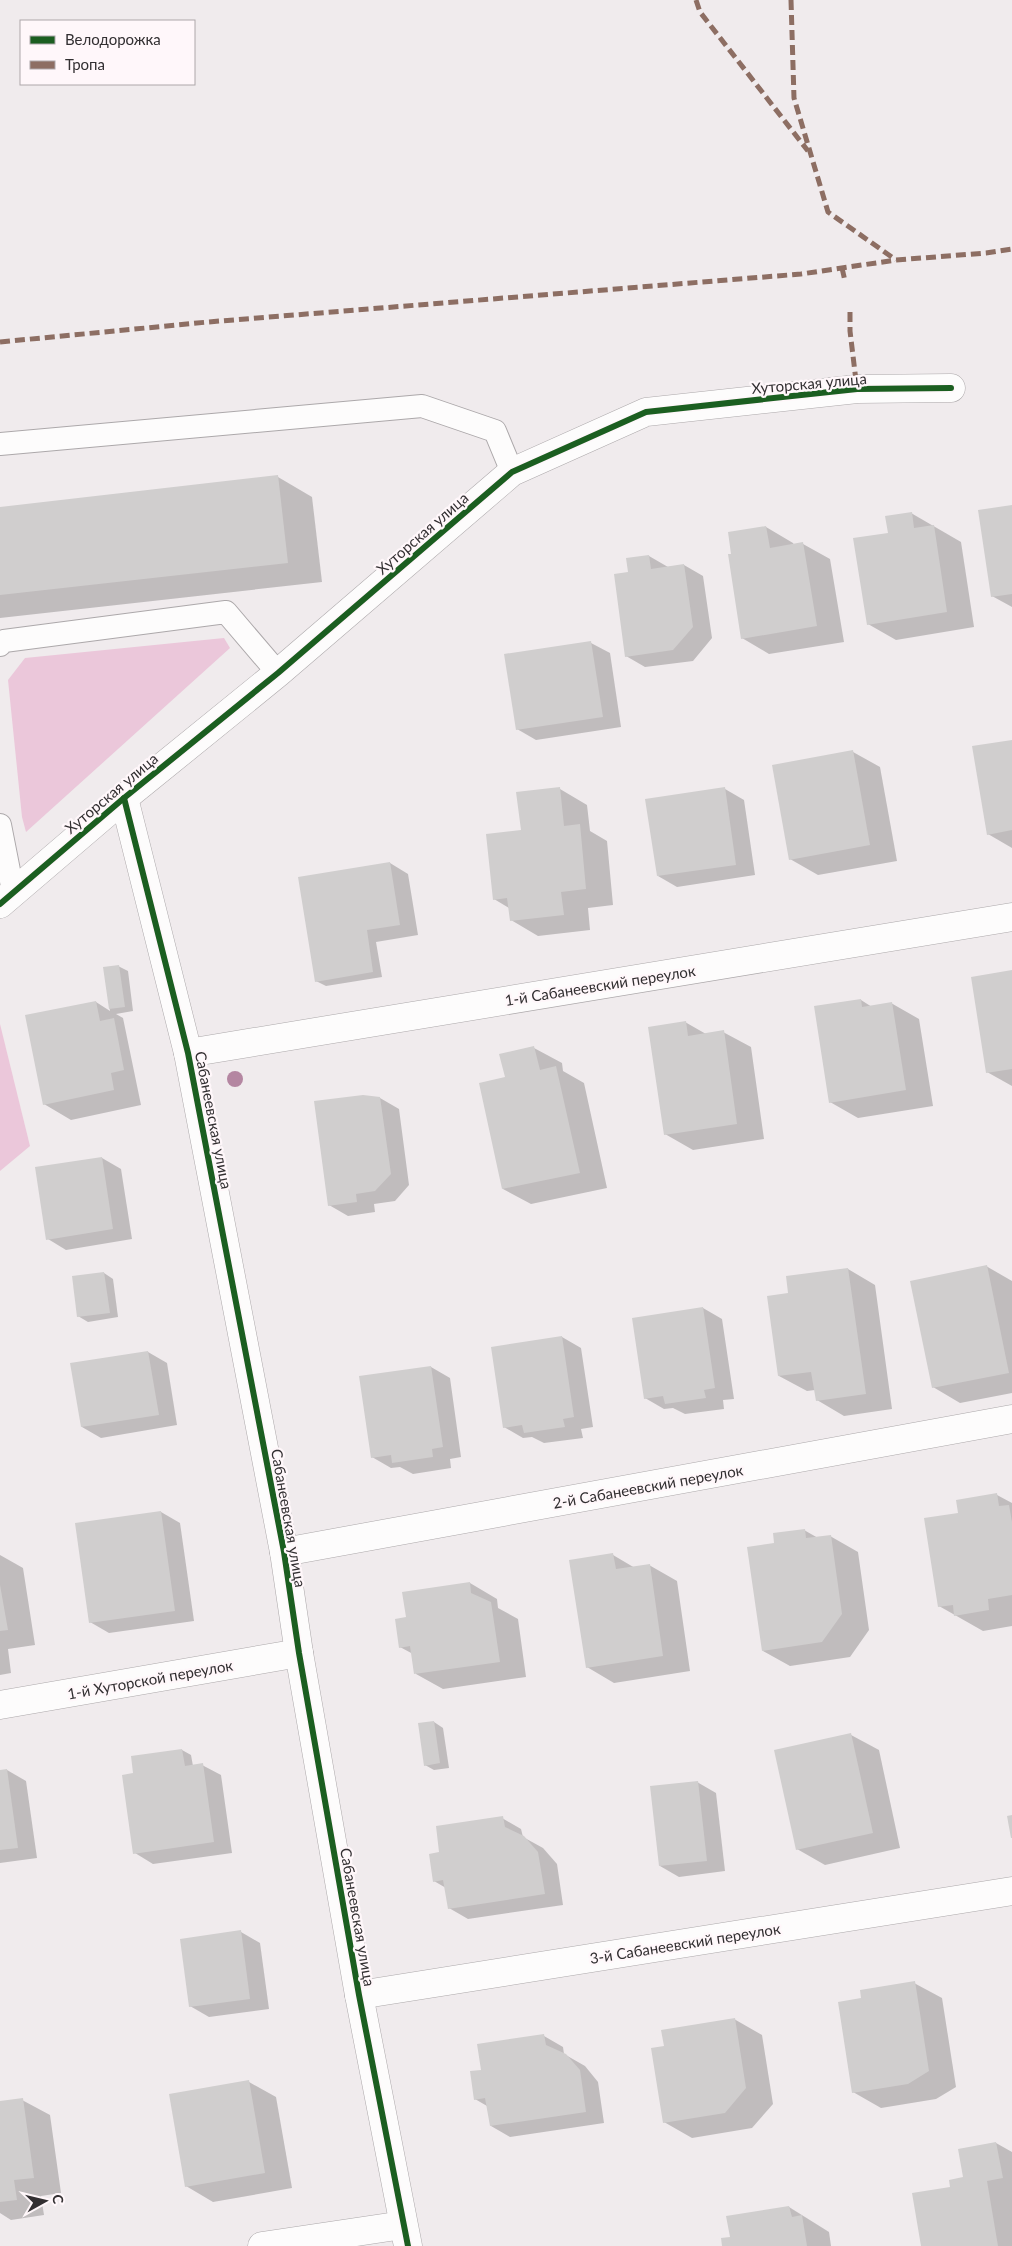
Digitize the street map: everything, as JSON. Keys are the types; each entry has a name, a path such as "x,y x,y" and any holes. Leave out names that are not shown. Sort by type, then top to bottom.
{"street":[{"name":"Хуторская улица","path":"6,898 124,798 278,673 512,472 646,412 857,389 951,388"},
{"name":"Сабанеевская улица","path":"124,798 188,1053 284,1552 299,1653 359,1995 406,2235"},
{"name":"1-й Сабанеевский переулок","path":"188,1053 1012,917"},
{"name":"2-й Сабанеевский переулок","path":"284,1552 1012,1419"},
{"name":"1-й Хуторской переулок","path":"0,1705 299,1653"},
{"name":"3-й Сабанеевский переулок","path":"359,1995 1012,1891"},
{"path":"262,2246 406,2235"}],"lane":[{"path":"0,444 422,406 495,431 512,472"},
{"path":"0,645 4,641 226,612 278,673"},
{"path":"0,825 6,898"}],"shaded area":[{"path":"224,638 230,648 26,832 22,817 8,680 25,658"},
{"path":"0,1024 30,1146 0,1171"}],"building":[{"path":"278,475 288,563 0,595 0,507"},
{"path":"1012,505 1012,594 991,597 978,510"},
{"path":"912,512 914,528 934,525 947,612 867,625 853,538 888,533 885,516"},
{"path":"766,526 770,548 803,542 817,626 741,639 728,554 731,554 728,532"},
{"path":"649,555 651,569 684,564 693,627 673,650 625,657 614,574 628,572 626,558"},
{"path":"591,641 603,717 516,730 504,654"},
{"path":"1012,740 1012,830 987,835 972,746"},
{"path":"853,750 870,845 789,860 772,765"},
{"path":"560,787 564,826 580,824 586,889 561,892 564,915 510,921 507,898 493,900 486,834 521,830 516,792"},
{"path":"725,787 736,865 657,876 645,799"},
{"path":"390,862 400,925 367,930 373,972 315,982 298,877"},
{"path":"119,965 125,1007 109,1009 103,967"},
{"path":"1012,970 1012,1069 986,1073 971,977"},
{"path":"861,999 862,1007 892,1002 906,1090 829,1103 814,1006"},
{"path":"96,1001 100,1021 114,1018 124,1070 111,1073 114,1090 43,1105 25,1015"},
{"path":"686,1021 688,1036 724,1030 737,1124 664,1135 648,1027"},
{"path":"534,1046 540,1070 556,1066 580,1173 502,1189 479,1083 505,1077 499,1054"},
{"path":"363,1095 380,1097 391,1174 375,1191 356,1194 357,1202 328,1206 314,1101"},
{"path":"102,1157 113,1229 46,1240 35,1167"},
{"path":"987,1265 1009,1373 932,1388 910,1281"},
{"path":"848,1268 866,1394 816,1401 811,1372 778,1376 767,1296 788,1293 786,1276"},
{"path":"104,1272 110,1313 77,1317 72,1276"},
{"path":"703,1307 715,1388 704,1390 706,1398 665,1404 663,1396 644,1399 632,1318"},
{"path":"562,1336 574,1417 563,1419 565,1427 524,1433 522,1425 503,1428 491,1347"},
{"path":"148,1351 159,1415 81,1427 70,1363"},
{"path":"431,1366 443,1447 432,1449 433,1457 392,1463 391,1455 371,1458 359,1376"},
{"path":"997,1493 999,1506 1009,1505 1012,1522 1012,1595 988,1599 989,1610 954,1616 953,1605 938,1607 924,1518 958,1513 956,1500"},
{"path":"161,1511 175,1611 89,1623 75,1523"},
{"path":"805,1529 806,1538 831,1535 842,1614 822,1642 762,1651 747,1547 774,1543 773,1533"},
{"path":"613,1553 616,1569 650,1564 663,1656 586,1668 569,1560"},
{"path":"470,1582 471,1593 491,1602 500,1662 414,1674 410,1646 399,1648 395,1619 406,1617 402,1592"},
{"path":"0,1585 8,1630 0,1631"},
{"path":"434,1721 440,1763 424,1766 418,1723"},
{"path":"851,1733 873,1833 796,1850 774,1750"},
{"path":"182,1749 185,1766 203,1763 214,1842 133,1854 122,1775 133,1773 131,1756"},
{"path":"7,1769 18,1848 0,1850 0,1770"},
{"path":"698,1781 707,1861 659,1866 650,1786"},
{"path":"1012,1815 1012,1838 1011,1838 1007,1816"},
{"path":"503,1816 505,1827 524,1836 538,1852 545,1894 448,1909 443,1880 433,1882 429,1854 439,1852 436,1826"},
{"path":"241,1930 250,1999 189,2007 180,1939"},
{"path":"915,1981 929,2071 908,2084 852,2093 838,2002 861,1998 860,1990"},
{"path":"735,2018 746,2088 725,2113 663,2123 651,2048 664,2046 661,2030"},
{"path":"544,2034 546,2045 566,2054 580,2070 586,2112 490,2126 485,2098 474,2100 470,2071 481,2070 477,2044"},
{"path":"249,2080 265,2173 185,2187 169,2094"},
{"path":"23,2098 34,2178 14,2180 17,2200 0,2202 0,2101"},
{"path":"996,2142 1003,2178 987,2181 998,2246 921,2246 912,2193 950,2187 949,2180 963,2177 958,2149"},
{"path":"789,2206 792,2217 802,2215 807,2246 722,2246 721,2238 730,2237 726,2216"}],"marked path":[{"path":"696,0 700,12 808,151"},
{"path":"791,0 794,98 828,212 896,260"},
{"path":"0,342 208,322 801,274 896,260 986,253 1012,249"},
{"path":"842,268 845,281"},
{"path":"850,312 850,331 857,389"}],"cycle path":[{"path":"0,904 124,798 278,673 512,472 646,412 857,389 951,388"},
{"path":"124,798 188,1053 284,1552 299,1653 359,1995 408,2246"}]}
